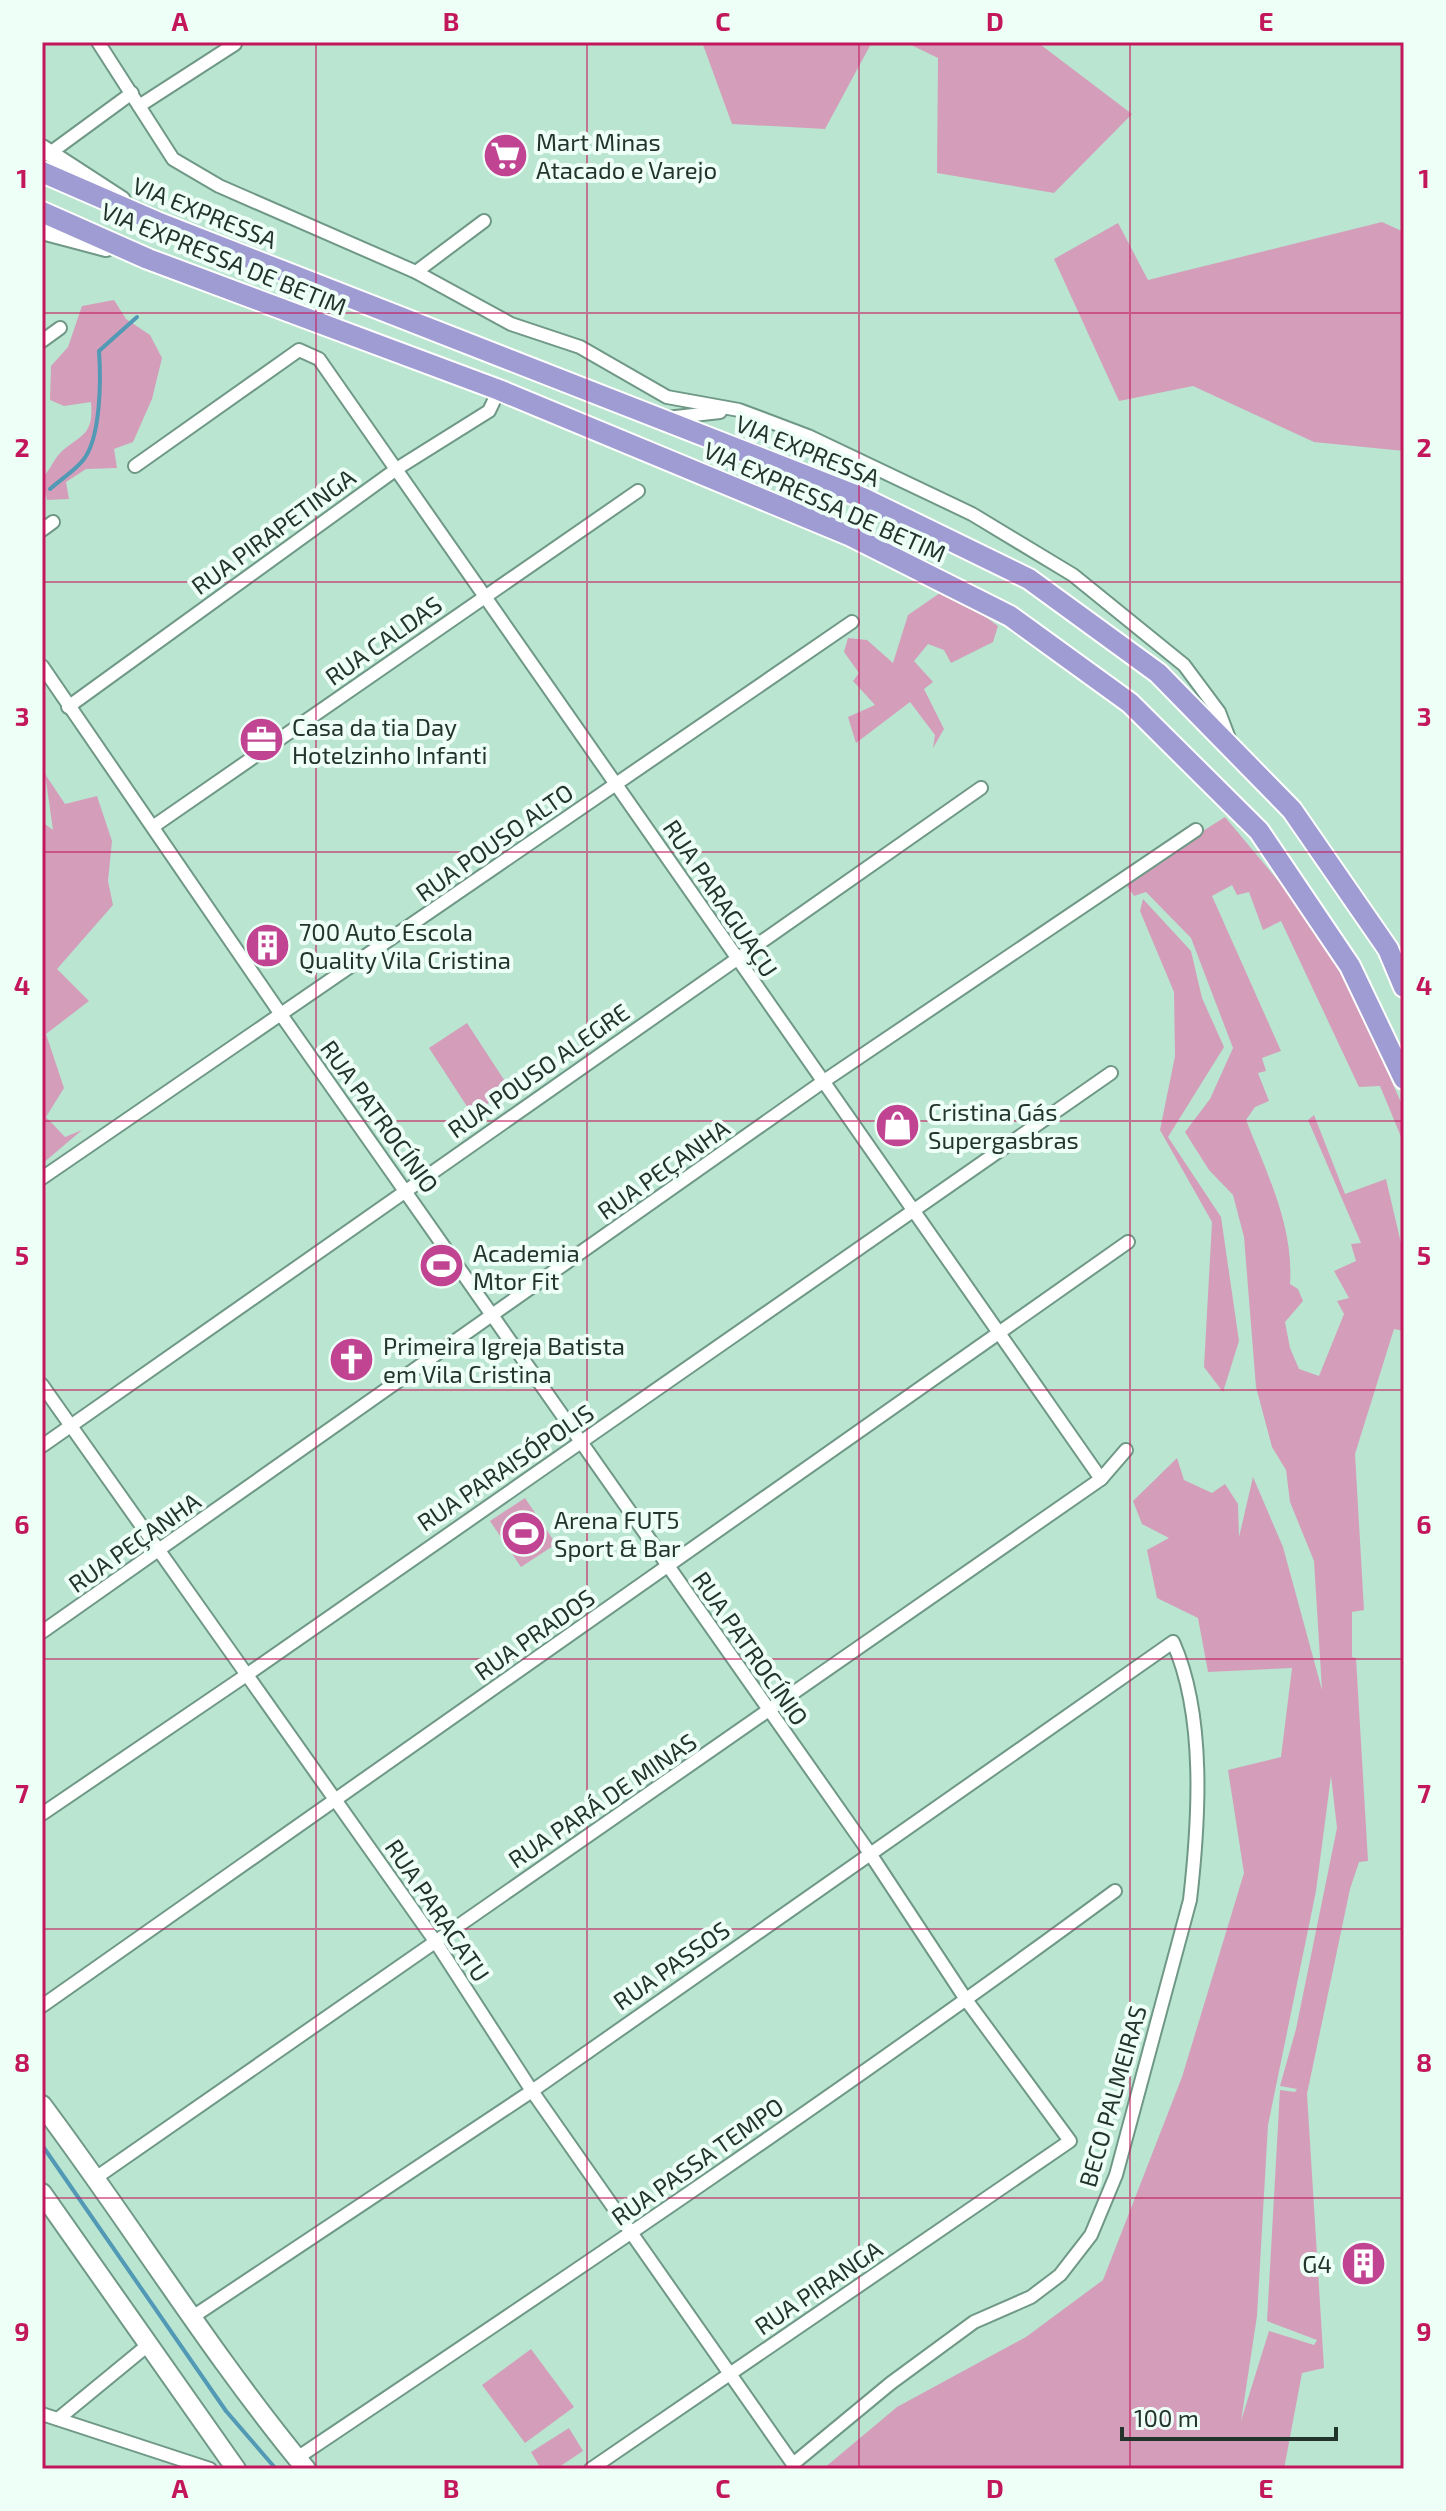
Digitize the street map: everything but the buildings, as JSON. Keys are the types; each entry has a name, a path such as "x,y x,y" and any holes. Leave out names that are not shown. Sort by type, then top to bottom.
{"highway":[{"name":"VIA EXPRESSA","path":"45,158 157,222 863,498 1029,579 1158,673 1292,810 1388,949 1404,987"},
{"name":"VIA EXPRESSA DE BETIM","path":"42,212 148,259 499,390 851,536 1010,616 1130,703 1259,831 1350,966 1404,1079"}],"main road":[{"path":"42,2105 97,2177 191,2318 302,2464"},
{"path":"42,2193 236,2469"}],"street":[{"path":"98,42 173,159 219,186 416,272 502,319 580,347 667,397 739,410 808,436 972,514 1073,575 1203,684 1219,712 1232,749"},
{"path":"139,106 235,44"},
{"path":"45,158 132,93"},
{"path":"416,272 484,221"},
{"path":"42,231 148,259"},
{"path":"42,341 60,328"},
{"name":"RUA PARAGUAÇU","path":"135,466 299,350 319,359 617,783 735,960 824,1081 1101,1479"},
{"name":"RUA PIRAPETINGA","path":"68,707 398,468 489,411 499,390"},
{"path":"660,419 739,410"},
{"name":"RUA CALDAS","path":"154,826 638,491"},
{"name":"RUA POUSO ALTO","path":"42,1178 852,622"},
{"name":"RUA PATROCÍNIO","path":"42,666 282,1016 869,1852 967,2001 1070,2141"},
{"name":"RUA POUSO ALEGRE","path":"42,1446 981,788"},
{"name":"RUA PEÇANHA","path":"42,1632 824,1081 1196,830"},
{"name":"RUA PARAISÓPOLIS","path":"42,1814 1111,1073"},
{"name":"RUA PRADOS","path":"42,2006 1128,1242"},
{"name":"RUA PARACATU","path":"42,1385 435,1941 532,2091 633,2232 792,2466"},
{"name":"RUA PARÁ DE MINAS","path":"97,2177 1101,1479 1126,1450"},
{"name":"RUA PASSOS","path":"191,2318 532,2091 869,1852 1173,1642"},
{"name":"BECO PALMEIRAS","path":"792,2466 891,2383 974,2322 1031,2297 1051,2282 1091,2235 1116,2175 1190,1900 1195,1857 1195,1736 1186,1671 1173,1642"},
{"name":"RUA PASSA TEMPO","path":"302,2464 967,2001 1115,1891"},
{"name":"RUA PIRANGA","path":"591,2469 1070,2141"},
{"path":"58,2419 148,2345"},
{"path":"42,2414 210,2469"}],"shaded area":[{"path":"702,42 872,42 825,129 732,124"},
{"path":"905,42 1037,42 1132,114 1054,193 937,173 938,58"},
{"path":"1382,222 1404,232 1404,451 1314,442 1193,386 1119,401 1054,259 1118,223 1148,280"},
{"path":"114,300 126,319 150,335 162,358 152,399 133,442 114,449 117,468 86,469 66,482 69,499 47,500 42,478 61,452 85,433 91,421 91,402 64,406 50,400 51,366 68,347 82,306"},
{"path":"940,593 962,600 998,626 993,642 951,663 944,650 928,644 914,661 933,682 924,689 944,729 933,748 935,735 910,702 856,743 848,717 875,705 853,681 859,673 844,652 848,638 867,640 893,663 908,615"},
{"path":"45,774 65,804 97,796 112,841 108,881 113,905 57,969 89,1001 46,1034 64,1088 46,1117 65,1137 82,1130 42,1164 42,822 53,830"},
{"path":"1225,817 1316,926 1353,994 1404,1109 1404,1144 1380,1086 1359,1087 1281,921 1263,930 1249,892 1237,895 1232,885 1212,896 1281,1051 1262,1058 1266,1071 1258,1073 1269,1101 1255,1107 1246,1120 1283,1221 1288,1242 1290,1284 1298,1289 1303,1301 1285,1322 1290,1348 1299,1369 1319,1376 1344,1314 1337,1301 1349,1298 1334,1271 1356,1261 1351,1244 1361,1243 1308,1120 1314,1115 1345,1194 1386,1179 1404,1256 1404,1331 1394,1329 1355,1454 1364,1610 1352,1612 1352,1657 1356,1658 1368,1861 1359,1862 1350,1889 1307,2094 1324,2368 1302,2373 1284,2469 823,2469 897,2407 1026,2337 1103,2280 1182,2077 1244,1873 1228,1770 1281,1757 1292,1668 1208,1672 1198,1618 1157,1598 1147,1550 1169,1538 1142,1524 1133,1501 1177,1458 1184,1480 1212,1493 1225,1484 1238,1504 1239,1537 1253,1477 1283,1547 1322,1690 1314,1561 1290,1502 1286,1470 1272,1447 1256,1387 1244,1237 1233,1195 1209,1170 1185,1132 1210,1099 1233,1048 1191,938 1146,892 1134,896 1124,881","holes":["1331,1776 1337,1828 1296,2029 1280,2086 1297,2089 1295,2092 1280,2090 1267,2321 1317,2340 1314,2345 1269,2331 1241,2421 1257,2316 1268,2125 1316,1891"]},
{"path":"1143,899 1191,951 1202,998 1224,1047 1168,1137 1221,1217 1239,1341 1223,1392 1204,1367 1212,1222 1160,1130 1175,1056 1174,992 1140,911"},
{"path":"467,1023 510,1089 472,1114 429,1048"},
{"name":"Arena FUT5 Sport & Bar","path":"525,1498 556,1544 521,1567 490,1521"},
{"path":"531,2349 574,2407 525,2443 482,2385"},
{"path":"569,2428 583,2451 556,2469 541,2469 531,2452"}],"waterway":[{"path":"50,489 77,467 90,449 99,407 99,351 137,317"},
{"path":"42,2145 226,2411 276,2469"}],"place":[{"name":"Mart Minas Atacado e Varejo","path":"505,155"},
{"name":"Casa da tia Day Hotelzinho Infanti","path":"261,740"},
{"name":"700 Auto Escola Quality Vila Cristina","path":"268,945"},
{"name":"Cristina Gás Supergasbras","path":"897,1125"},
{"name":"Academia Mtor Fit","path":"442,1266"},
{"name":"Primeira Igreja Batista em Vila Cristina","path":"352,1359"},
{"name":"Arena FUT5 Sport & Bar","path":"523,1533"},
{"name":"G4","path":"1363,2263"}]}
